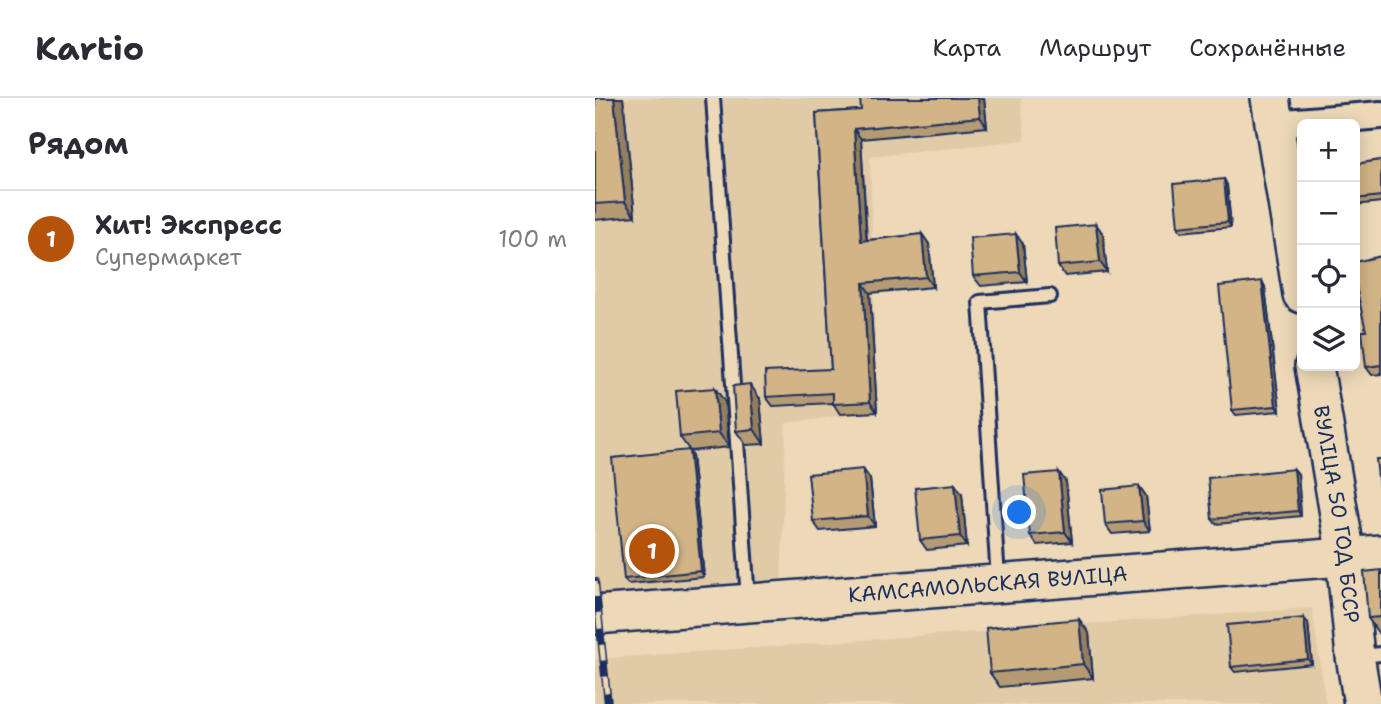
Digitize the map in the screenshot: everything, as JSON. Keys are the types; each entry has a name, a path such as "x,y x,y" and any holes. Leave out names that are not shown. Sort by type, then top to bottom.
{"main road":[{"path":"1272,111 1297,264"},
{"name":"ВУЛІЦА 50 ГОД БССР","path":"1315,371 1345,555 1368,655 1363,704"},
{"name":"КАМСАМОЛЬСКАЯ ВУЛІЦА","path":"595,615 1381,554"}],"street":[{"path":"1272,111 1381,115"}],"lane":[{"path":"713,98 748,603"},
{"path":"998,583 980,302 1050,296"}],"shaded area":[{"path":"595,98 1021,98 1025,140 870,157 877,412 786,423 781,589 595,604"},
{"path":"1312,608 1326,704 595,704 595,659"}],"building":[{"path":"595,98 614,98 625,202 595,204"},
{"path":"860,98 978,98 980,117 854,129 861,241 922,234 926,277 863,283 870,402 833,404 833,393 766,397 765,372 831,369 816,113 861,110"},
{"path":"1381,160 1381,196 1360,198 1360,163"},
{"path":"1224,179 1228,222 1178,227 1174,184"},
{"path":"1096,224 1100,262 1058,266 1055,228"},
{"path":"1016,234 1020,272 973,276 970,238"},
{"path":"1381,256 1381,365 1366,367 1362,331 1366,331 1360,304 1360,261"},
{"path":"1262,281 1276,406 1232,410 1219,286"},
{"path":"750,384 754,429 736,431 733,386"},
{"path":"715,388 719,433 680,437 676,391"},
{"path":"689,450 701,571 624,579 612,458"},
{"path":"1376,459 1381,459 1381,507"},
{"path":"863,469 868,516 813,521 808,474"},
{"path":"1294,469 1298,511 1212,519 1208,478"},
{"path":"1059,472 1065,532 1030,535 1024,475"},
{"path":"955,484 960,536 920,540 915,488"},
{"path":"1139,486 1143,521 1105,524 1102,490"},
{"path":"1381,570 1381,617 1368,618 1364,572"},
{"path":"1304,618 1308,659 1231,667 1227,625"},
{"path":"1079,619 1083,664 990,673 986,628"}],"railway":[{"path":"595,581 608,704"}],"place":[{"name":"Хит! Экспресс","path":"652,551"}]}
